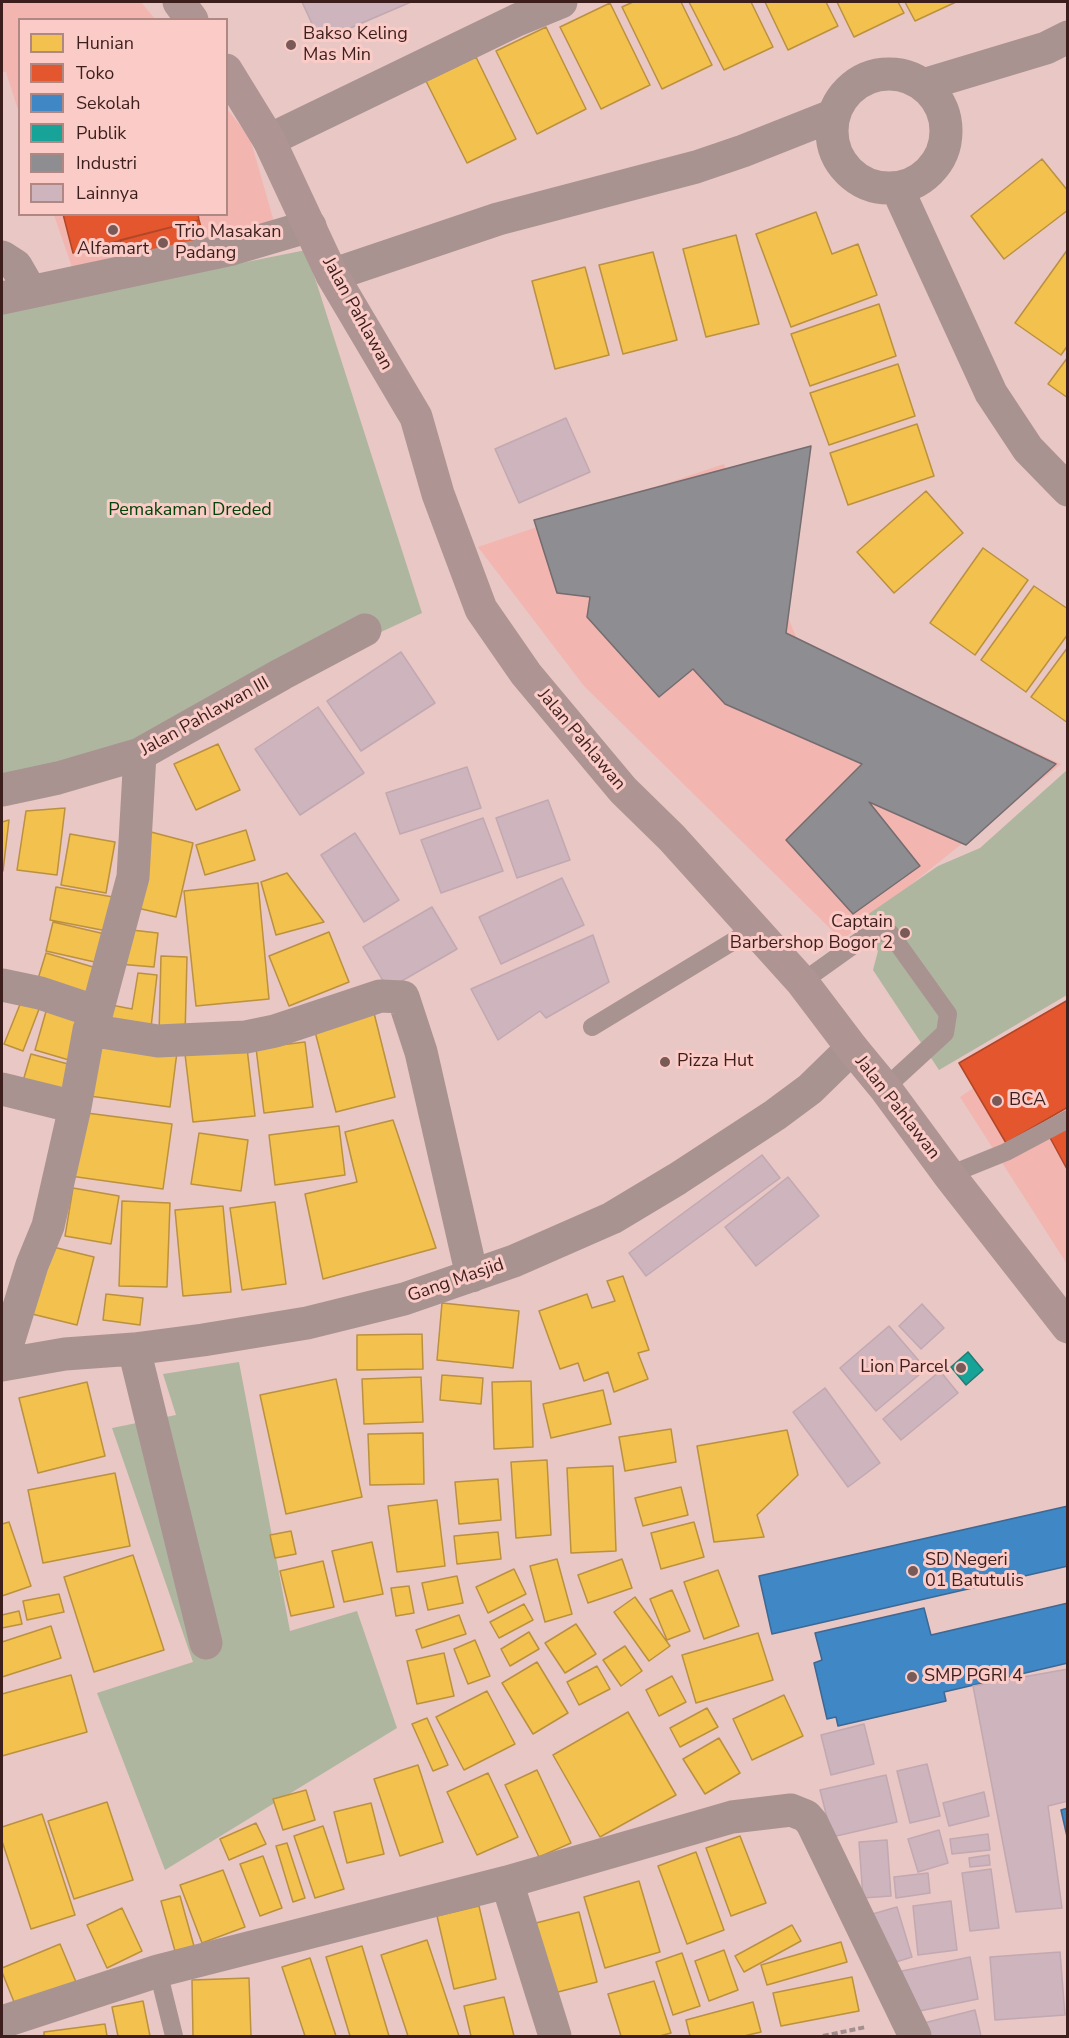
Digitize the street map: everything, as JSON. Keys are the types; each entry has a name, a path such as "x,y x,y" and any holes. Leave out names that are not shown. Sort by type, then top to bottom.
{"main road":[{"path":"179,2 191,18"},
{"name":"Jalan Pahlawan","path":"228,73 269,140 332,275 416,417 438,494 481,609 526,674 623,790 672,838 802,982 1068,1327"}],"street":[{"path":"269,140 517,20 561,2"},
{"path":"923,85 1046,48 1068,37"},
{"path":"881,75 903,75 923,85 936,98 944,116 946,135 942,154 931,170 915,182 897,188 874,186 854,176 839,159 832,137 834,115 843,96 860,81 881,75"},
{"path":"332,275 498,219 696,167 834,115"},
{"path":"897,188 991,393 1028,449 1068,490"},
{"path":"2,257 16,266 16,295 232,249 310,226"},
{"name":"Jalan Pahlawan III","path":"2,790 58,778 140,754 365,630"},
{"path":"2,1364 32,1265 48,1226 93,1021 133,877 140,754"},
{"path":"2,985 40,993 93,1021 158,1041 246,1037 275,1031 380,996 403,997 423,1064 472,1276"},
{"name":"Gang Masjid","path":"2,1364 65,1354 134,1349 203,1340 317,1320 404,1299 514,1261 583,1232 640,1202 733,1143 801,1095 852,1048"},
{"path":"2,1089 75,1107"},
{"path":"134,1349 206,1644"},
{"path":"2,2022 158,1971 507,1882 732,1817 779,1810 798,1811 812,1823 915,2037"},
{"path":"507,1882 555,2037"}],"lane":[{"path":"592,1027 755,928"},
{"path":"802,982 872,932 890,933 948,1014 945,1033 885,1088"},
{"path":"949,1175 1006,1152 1068,1119"},
{"path":"158,1971 174,2037"}],"shaded area":[{"path":"2,2 141,2 154,18 18,18 18,110 6,72 2,72"},
{"path":"228,110 250,138 274,222 72,267 54,216 228,216"},
{"path":"724,464 797,639 1061,764 842,940 584,686 478,547"},
{"path":"1067,1025 1067,1264 960,1097"}],"green space":[{"name":"Pemakaman Dreded","path":"306,250 422,613 49,786 2,797 2,311"},
{"path":"1067,770 1067,995 939,1070 873,970 878,951 857,922 938,866 980,848"},
{"path":"239,1362 290,1631 357,1611 397,1728 165,1870 97,1693 193,1662 112,1428 176,1415 163,1374"}],"building: Hunian":[{"path":"633,2 681,2 712,65 662,89 622,7"},
{"path":"689,2 751,2 773,47 724,70"},
{"path":"765,2 826,2 838,26 788,50"},
{"path":"837,2 898,2 904,13 854,37"},
{"path":"905,2 956,2 915,21"},
{"path":"610,3 650,85 601,109 560,27"},
{"path":"546,27 586,109 537,134 496,51"},
{"path":"476,57 516,139 467,163 426,81"},
{"path":"1042,159 1068,191 1068,210 1004,259 971,216"},
{"path":"816,212 832,254 858,244 877,295 791,327 756,234"},
{"path":"736,235 759,324 706,337 683,249"},
{"path":"1068,249 1068,345 1061,355 1015,323"},
{"path":"653,252 677,340 623,354 599,265"},
{"path":"585,267 609,355 555,369 532,281"},
{"path":"879,304 896,356 810,386 791,334"},
{"path":"1068,357 1068,398 1048,384"},
{"path":"898,364 915,416 829,445 810,393"},
{"path":"917,424 934,476 848,505 830,453"},
{"path":"926,491 963,533 894,593 857,552"},
{"path":"983,548 1028,580 975,655 930,623"},
{"path":"1034,586 1068,609 1068,634 1026,692 981,660"},
{"path":"1068,647 1068,723 1031,697"},
{"path":"218,744 240,790 196,810 174,764"},
{"path":"65,808 57,875 17,870 26,811"},
{"path":"9,820 3,871 2,871 2,822"},
{"path":"246,830 255,860 205,875 196,845"},
{"path":"151,832 193,843 176,917 133,907"},
{"path":"70,834 115,842 106,893 61,885"},
{"path":"287,873 324,922 276,935 261,882"},
{"path":"258,883 269,999 196,1006 184,891"},
{"path":"56,887 113,897 107,931 50,920"},
{"path":"53,922 105,934 99,963 46,951"},
{"path":"123,929 158,933 154,967 118,964"},
{"path":"329,932 349,982 289,1006 269,956"},
{"path":"46,953 103,970 94,999 37,982"},
{"path":"161,956 187,957 185,1036 159,1035"},
{"path":"138,973 157,975 150,1036 108,1031 111,1005 132,1009"},
{"path":"23,997 41,1004 23,1051 4,1044"},
{"path":"47,1008 91,1021 79,1063 35,1050"},
{"path":"373,1009 395,1097 336,1112 313,1024"},
{"path":"89,1040 177,1052 170,1107 82,1095"},
{"path":"305,1042 313,1107 264,1113 256,1048"},
{"path":"247,1048 255,1116 193,1122 185,1054"},
{"path":"31,1054 79,1067 71,1095 23,1081"},
{"path":"79,1112 172,1124 163,1189 70,1176"},
{"path":"393,1120 436,1248 323,1279 305,1194 357,1182 345,1132"},
{"path":"339,1126 345,1175 275,1185 269,1135"},
{"path":"199,1133 248,1140 241,1191 191,1184"},
{"path":"73,1188 119,1196 111,1244 65,1236"},
{"path":"122,1201 170,1203 167,1287 119,1286"},
{"path":"275,1202 286,1284 242,1290 230,1208"},
{"path":"223,1206 231,1292 183,1296 175,1210"},
{"path":"49,1246 94,1257 77,1325 32,1314"},
{"path":"623,1276 649,1350 638,1353 648,1379 614,1392 608,1372 584,1381 578,1363 560,1369 539,1311 587,1294 592,1308 615,1301 607,1281"},
{"path":"106,1294 143,1298 140,1325 103,1320"},
{"path":"442,1303 519,1311 513,1368 437,1360"},
{"path":"422,1334 423,1369 357,1370 357,1335"},
{"path":"442,1375 483,1378 481,1404 440,1400"},
{"path":"421,1377 423,1422 364,1424 362,1379"},
{"path":"336,1379 362,1497 286,1514 260,1395"},
{"path":"531,1381 533,1447 494,1449 492,1382"},
{"path":"87,1382 105,1456 38,1473 19,1398"},
{"path":"603,1390 611,1424 551,1438 543,1404"},
{"path":"671,1429 676,1462 625,1471 619,1437"},
{"path":"787,1430 798,1475 757,1515 764,1537 714,1542 697,1446"},
{"path":"423,1433 424,1484 370,1485 368,1434"},
{"path":"547,1460 551,1535 516,1538 511,1462"},
{"path":"613,1466 616,1551 571,1553 567,1468"},
{"path":"115,1473 130,1546 43,1563 28,1490"},
{"path":"498,1479 501,1520 459,1524 455,1482"},
{"path":"681,1487 688,1515 643,1526 635,1498"},
{"path":"437,1500 445,1566 397,1572 388,1506"},
{"path":"9,1522 31,1586 2,1596 2,1524"},
{"path":"694,1522 704,1557 661,1569 651,1533"},
{"path":"291,1531 296,1554 275,1558 270,1535"},
{"path":"498,1532 501,1559 457,1564 454,1536"},
{"path":"372,1542 383,1594 344,1602 332,1551"},
{"path":"133,1555 164,1650 94,1672 64,1577"},
{"path":"557,1559 572,1614 545,1622 530,1566"},
{"path":"622,1559 632,1588 588,1603 578,1575"},
{"path":"323,1561 334,1607 291,1616 280,1571"},
{"path":"514,1569 526,1594 488,1613 476,1587"},
{"path":"718,1570 739,1626 704,1639 684,1582"},
{"path":"457,1576 463,1603 428,1610 422,1583"},
{"path":"409,1586 414,1613 396,1616 391,1588"},
{"path":"672,1590 690,1631 667,1640 650,1599"},
{"path":"59,1594 64,1612 27,1620 23,1601"},
{"path":"635,1597 670,1646 649,1661 614,1612"},
{"path":"524,1604 533,1620 499,1638 490,1622"},
{"path":"19,1611 22,1624 2,1628 2,1615"},
{"path":"459,1615 466,1634 422,1648 416,1630"},
{"path":"576,1624 596,1654 565,1673 545,1643"},
{"path":"51,1626 61,1658 2,1677 2,1642"},
{"path":"529,1632 539,1649 510,1666 501,1649"},
{"path":"758,1633 773,1680 696,1703 682,1655"},
{"path":"475,1640 490,1676 468,1684 454,1649"},
{"path":"625,1646 642,1671 621,1686 603,1660"},
{"path":"444,1653 454,1696 417,1704 407,1661"},
{"path":"537,1662 568,1713 533,1734 502,1683"},
{"path":"597,1666 610,1689 579,1705 567,1682"},
{"path":"71,1675 87,1732 2,1756 2,1694"},
{"path":"672,1676 686,1702 659,1716 646,1690"},
{"path":"487,1691 515,1744 464,1770 436,1717"},
{"path":"784,1695 803,1736 752,1760 733,1719"},
{"path":"707,1708 718,1727 680,1747 670,1728"},
{"path":"628,1712 676,1795 600,1837 553,1755"},
{"path":"427,1718 448,1765 433,1771 412,1724"},
{"path":"719,1738 740,1773 705,1794 683,1759"},
{"path":"418,1765 443,1842 400,1856 374,1779"},
{"path":"537,1770 571,1843 539,1857 505,1785"},
{"path":"488,1773 518,1837 477,1855 447,1792"},
{"path":"306,1790 315,1820 283,1830 273,1799"},
{"path":"107,1802 133,1880 74,1899 48,1821"},
{"path":"371,1803 384,1854 347,1863 334,1812"},
{"path":"42,1814 75,1915 31,1929 2,1841 2,1827"},
{"path":"256,1823 266,1844 229,1860 220,1839"},
{"path":"323,1826 344,1889 315,1898 294,1836"},
{"path":"740,1836 766,1903 731,1916 706,1848"},
{"path":"287,1843 305,1898 293,1902 276,1846"},
{"path":"696,1852 724,1930 687,1944 658,1866"},
{"path":"263,1856 282,1908 260,1916 240,1864"},
{"path":"223,1870 245,1927 202,1943 180,1885"},
{"path":"639,1881 660,1952 605,1968 584,1897"},
{"path":"180,1896 194,1946 175,1951 161,1901"},
{"path":"479,1906 496,1979 454,1989 437,1916"},
{"path":"122,1908 142,1951 107,1968 87,1925"},
{"path":"579,1912 597,1982 554,1993 536,1923"},
{"path":"792,1925 801,1941 744,1972 735,1956"},
{"path":"427,1940 459,2036 408,2036 381,1955"},
{"path":"841,1942 847,1962 767,1985 761,1965"},
{"path":"60,1944 76,1982 16,2007 2,1968"},
{"path":"362,1946 389,2036 350,2036 326,1957"},
{"path":"724,1950 738,1990 709,2001 695,1961"},
{"path":"682,1953 700,2006 673,2015 656,1962"},
{"path":"310,1958 336,2036 305,2036 282,1967"},
{"path":"852,1977 859,2011 781,2026 773,1993"},
{"path":"249,1978 251,2036 193,2036 192,1980"},
{"path":"654,1981 671,2033 660,2036 621,2036 608,1994"},
{"path":"504,1997 514,2036 471,2036 464,2006"},
{"path":"143,2001 150,2036 118,2036 112,2007"},
{"path":"753,2002 761,2032 744,2036 690,2036 686,2020"},
{"path":"105,2024 107,2036 44,2036 44,2032"}],"building: Toko":[{"name":"Alfamart","path":"64,216 198,216 199,220 73,253"},
{"name":"Trio Masakan Padang","path":"199,220 206,245 127,266 120,240"},
{"path":"1068,1000 1068,1107 1006,1143 959,1063"},
{"path":"1068,1124 1068,1171 1048,1134"}],"building: Sekolah":[{"name":"SD Negeri 01 Batutulis","path":"1068,1506 1068,1566 772,1634 759,1576"},
{"name":"SMP PGRI 4","path":"1068,1603 1068,1663 944,1692 946,1701 838,1726 836,1717 827,1719 814,1663 822,1660 815,1633 924,1608 931,1635"},
{"path":"1068,1808 1068,1841 1061,1810"}],"building: Publik":[{"path":"968,1352 983,1370 966,1385 951,1367"}],"building: Industri":[{"path":"811,446 786,633 1056,764 966,845 869,802 920,866 853,914 786,840 862,764 725,704 693,669 659,697 587,617 590,597 557,593 534,520"}],"building: Lainnya":[{"path":"302,2 411,2 320,41"},
{"path":"566,418 590,472 519,503 495,449"},
{"path":"401,652 435,703 361,751 327,701"},
{"path":"318,707 364,773 300,815 255,749"},
{"path":"467,767 481,808 400,834 386,793"},
{"path":"548,800 570,860 517,878 496,818"},
{"path":"483,818 503,871 441,893 421,840"},
{"path":"355,833 399,900 364,922 321,855"},
{"path":"562,878 584,925 501,964 479,917"},
{"path":"432,907 457,949 388,989 363,947"},
{"path":"593,935 609,982 546,1018 540,1011 498,1040 471,989"},
{"path":"762,1155 780,1178 646,1276 629,1253"},
{"path":"788,1177 819,1216 756,1266 725,1227"},
{"path":"922,1304 944,1328 921,1349 899,1326"},
{"path":"889,1326 926,1369 876,1411 840,1368"},
{"path":"940,1371 958,1393 901,1440 883,1419"},
{"path":"825,1388 880,1463 848,1487 793,1412"},
{"path":"1068,1669 1068,1801 1048,1806 1062,1908 1016,1912 973,1686"},
{"path":"864,1724 874,1764 831,1775 821,1735"},
{"path":"927,1764 940,1816 910,1823 897,1771"},
{"path":"886,1775 897,1822 832,1837 820,1790"},
{"path":"984,1792 989,1816 949,1826 943,1803"},
{"path":"939,1830 948,1863 918,1872 908,1839"},
{"path":"988,1834 990,1850 952,1854 950,1839"},
{"path":"887,1840 891,1896 863,1898 859,1842"},
{"path":"989,1855 990,1865 970,1867 969,1858"},
{"path":"991,1869 999,1928 970,1931 962,1873"},
{"path":"928,1873 930,1893 896,1898 894,1877"},
{"path":"951,1901 957,1950 918,1955 913,1906"},
{"path":"897,1907 912,1957 883,1966 869,1915"},
{"path":"1060,1952 1065,2015 995,2020 990,1957"},
{"path":"970,1957 978,1999 910,2013 902,1971"},
{"path":"975,2010 981,2036 928,2036 924,2023"}],"place":[{"name":"Bakso Keling Mas Min","path":"291,45"},
{"name":"Alfamart","path":"113,230"},
{"name":"Trio Masakan Padang","path":"163,243"},
{"name":"Captain Barbershop Bogor 2","path":"905,933"},
{"name":"Pizza Hut","path":"665,1062"},
{"name":"BCA","path":"997,1101"},
{"name":"Lion Parcel","path":"961,1368"},
{"name":"SD Negeri 01 Batutulis","path":"913,1571"},
{"name":"SMP PGRI 4","path":"912,1677"}]}
